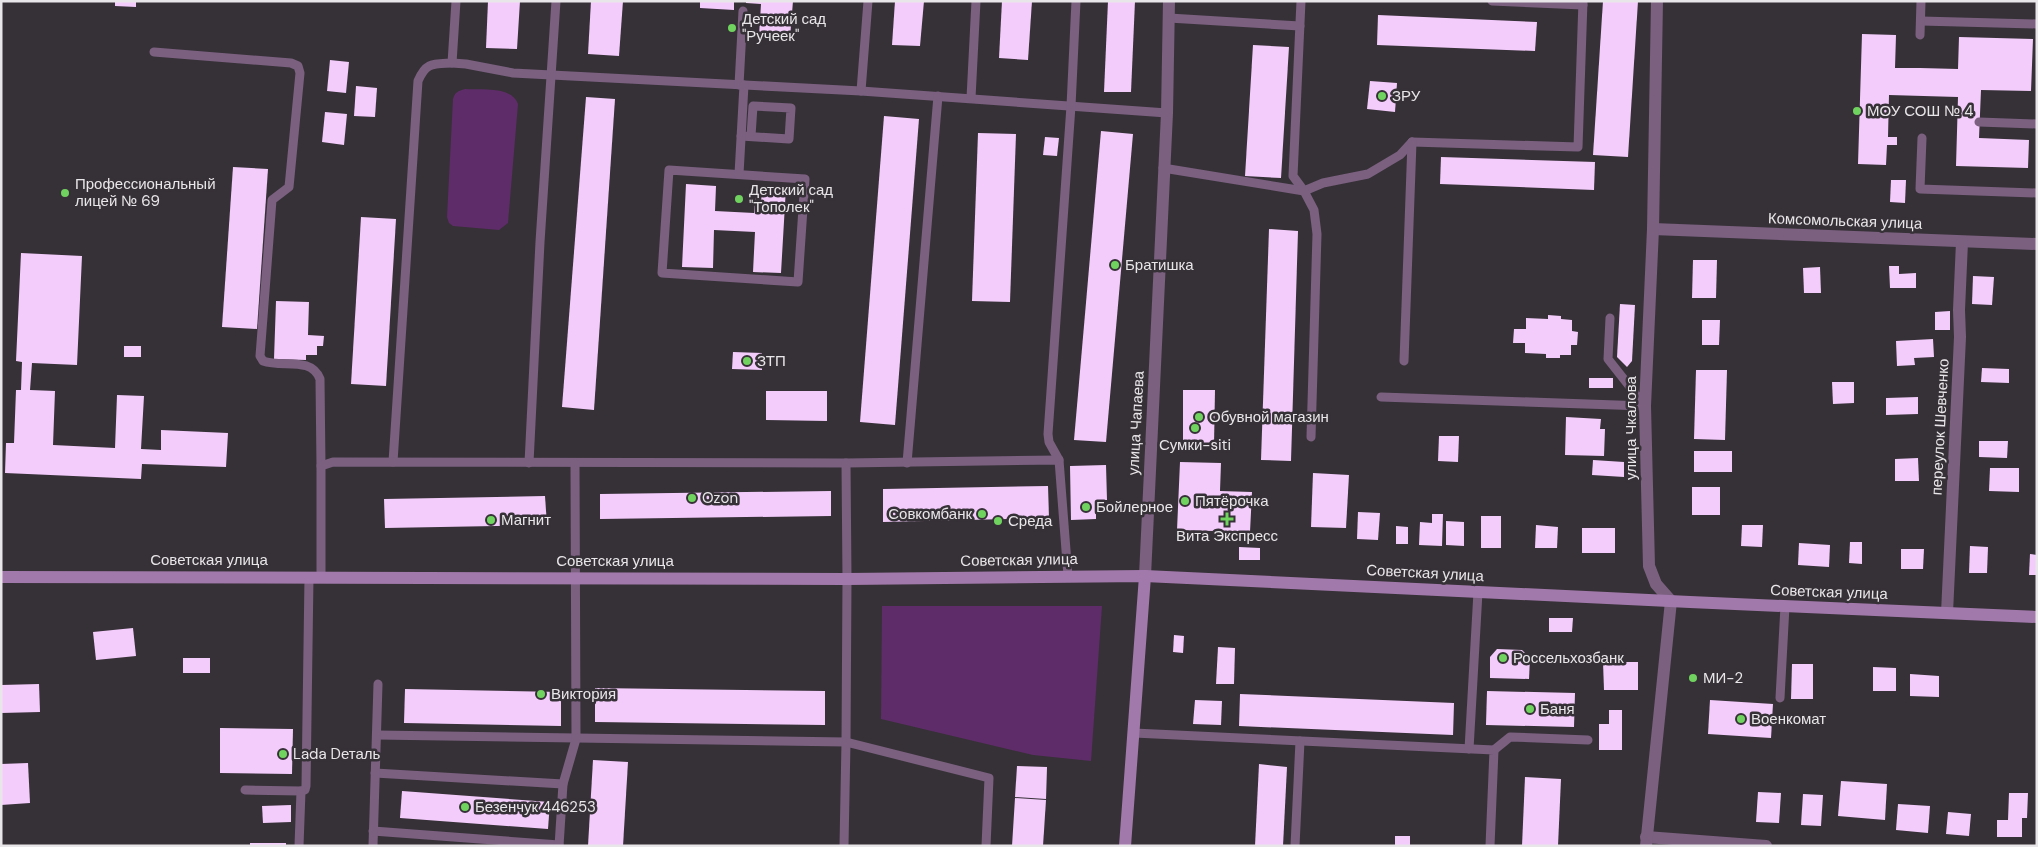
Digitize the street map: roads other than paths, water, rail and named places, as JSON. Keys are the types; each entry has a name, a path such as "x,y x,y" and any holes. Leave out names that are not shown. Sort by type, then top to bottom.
{"street":[{"name":"улица Чапаева","path":"1125,846 1146,576 1169,1"},
{"name":"улица Чкалова","path":"1657,1 1653,228 1645,406 1649,566 1656,584 1672,601"},
{"name":"Комсомольская улица","path":"1653,228 2037,244"},
{"name":"переулок Шевченко","path":"1947,613 1960,336 1959,310 1962,242"},
{"name":"Советская улица","path":"1,577 847,579 1146,576 2037,616"},
{"path":"1672,601 1646,841 1766,846"}],"lane":[{"path":"452,63 456,1"},
{"path":"529,463 556,1"},
{"path":"861,91 868,1"},
{"path":"971,98 976,1"},
{"path":"1068,576 1059,460 1049,442 1048,434 1071,106 1076,1"},
{"path":"1301,1 1293,176 1314,210 1317,234 1311,437"},
{"path":"1163,168 1304,191 1323,183 1368,174 1400,155 1412,142 1578,147 1583,3 1492,1"},
{"path":"1920,34 1921,1"},
{"path":"739,174 743,11"},
{"path":"1169,18 1300,26"},
{"path":"1921,21 2037,24"},
{"path":"154,52 291,63 298,66 300,73 289,186 272,200 260,356 263,361 270,363 310,365 317,370 320,379 322,466 306,786 305,790 301,791 245,790"},
{"path":"393,462 418,81 423,70 432,64 466,64 513,73 861,91 1166,113"},
{"path":"908,463 938,96"},
{"path":"741,136 789,139 791,108 753,106 751,136"},
{"path":"1979,122 2037,124"},
{"path":"1922,138 1920,189 2037,193"},
{"path":"1404,362 1412,142"},
{"path":"669,170 739,174 805,179 798,282 662,273 669,170"},
{"path":"1610,318 1608,359 1645,406"},
{"path":"1381,397 1645,406"},
{"path":"322,466 333,462 575,464 908,463 1059,460"},
{"path":"844,846 847,579 846,463"},
{"path":"373,831 559,845 563,784 576,739 575,464"},
{"path":"1469,749 1478,592"},
{"path":"1780,698 1785,606"},
{"path":"373,846 378,684"},
{"path":"1134,733 1494,750 1510,737 1588,740"},
{"path":"377,735 846,742 989,778 986,846"},
{"path":"1295,846 1300,741"},
{"path":"1490,846 1494,750"},
{"path":"375,773 563,784"},
{"path":"299,846 301,791"}],"place":[{"name":"Детский сад \"Ручеек\"","path":"732,28"},
{"name":"ЗРУ","path":"1382,96"},
{"name":"МОУ СОШ № 4","path":"1857,111"},
{"name":"Профессиональный лицей № 69","path":"65,193"},
{"name":"Детский сад \"Тополек\"","path":"739,199"},
{"name":"Братишка","path":"1115,265"},
{"name":"ЗТП","path":"747,361"},
{"name":"Обувной магазин","path":"1199,417"},
{"name":"Сумки-siti","path":"1195,428"},
{"name":"Ozon","path":"692,498"},
{"name":"Пятёрочка","path":"1185,501"},
{"name":"Бойлерное","path":"1086,507"},
{"name":"Совкомбанк","path":"982,514"},
{"name":"Вита Экспресс","path":"1227,519"},
{"name":"Магнит","path":"491,520"},
{"name":"Среда","path":"998,521"},
{"name":"Россельхозбанк","path":"1503,658"},
{"name":"МИ-2","path":"1693,678"},
{"name":"Виктория","path":"541,694"},
{"name":"Баня","path":"1530,709"},
{"name":"Военкомат","path":"1741,719"},
{"name":"Lada Dеталь","path":"283,754"},
{"name":"Безенчук 446253","path":"465,807"}]}
